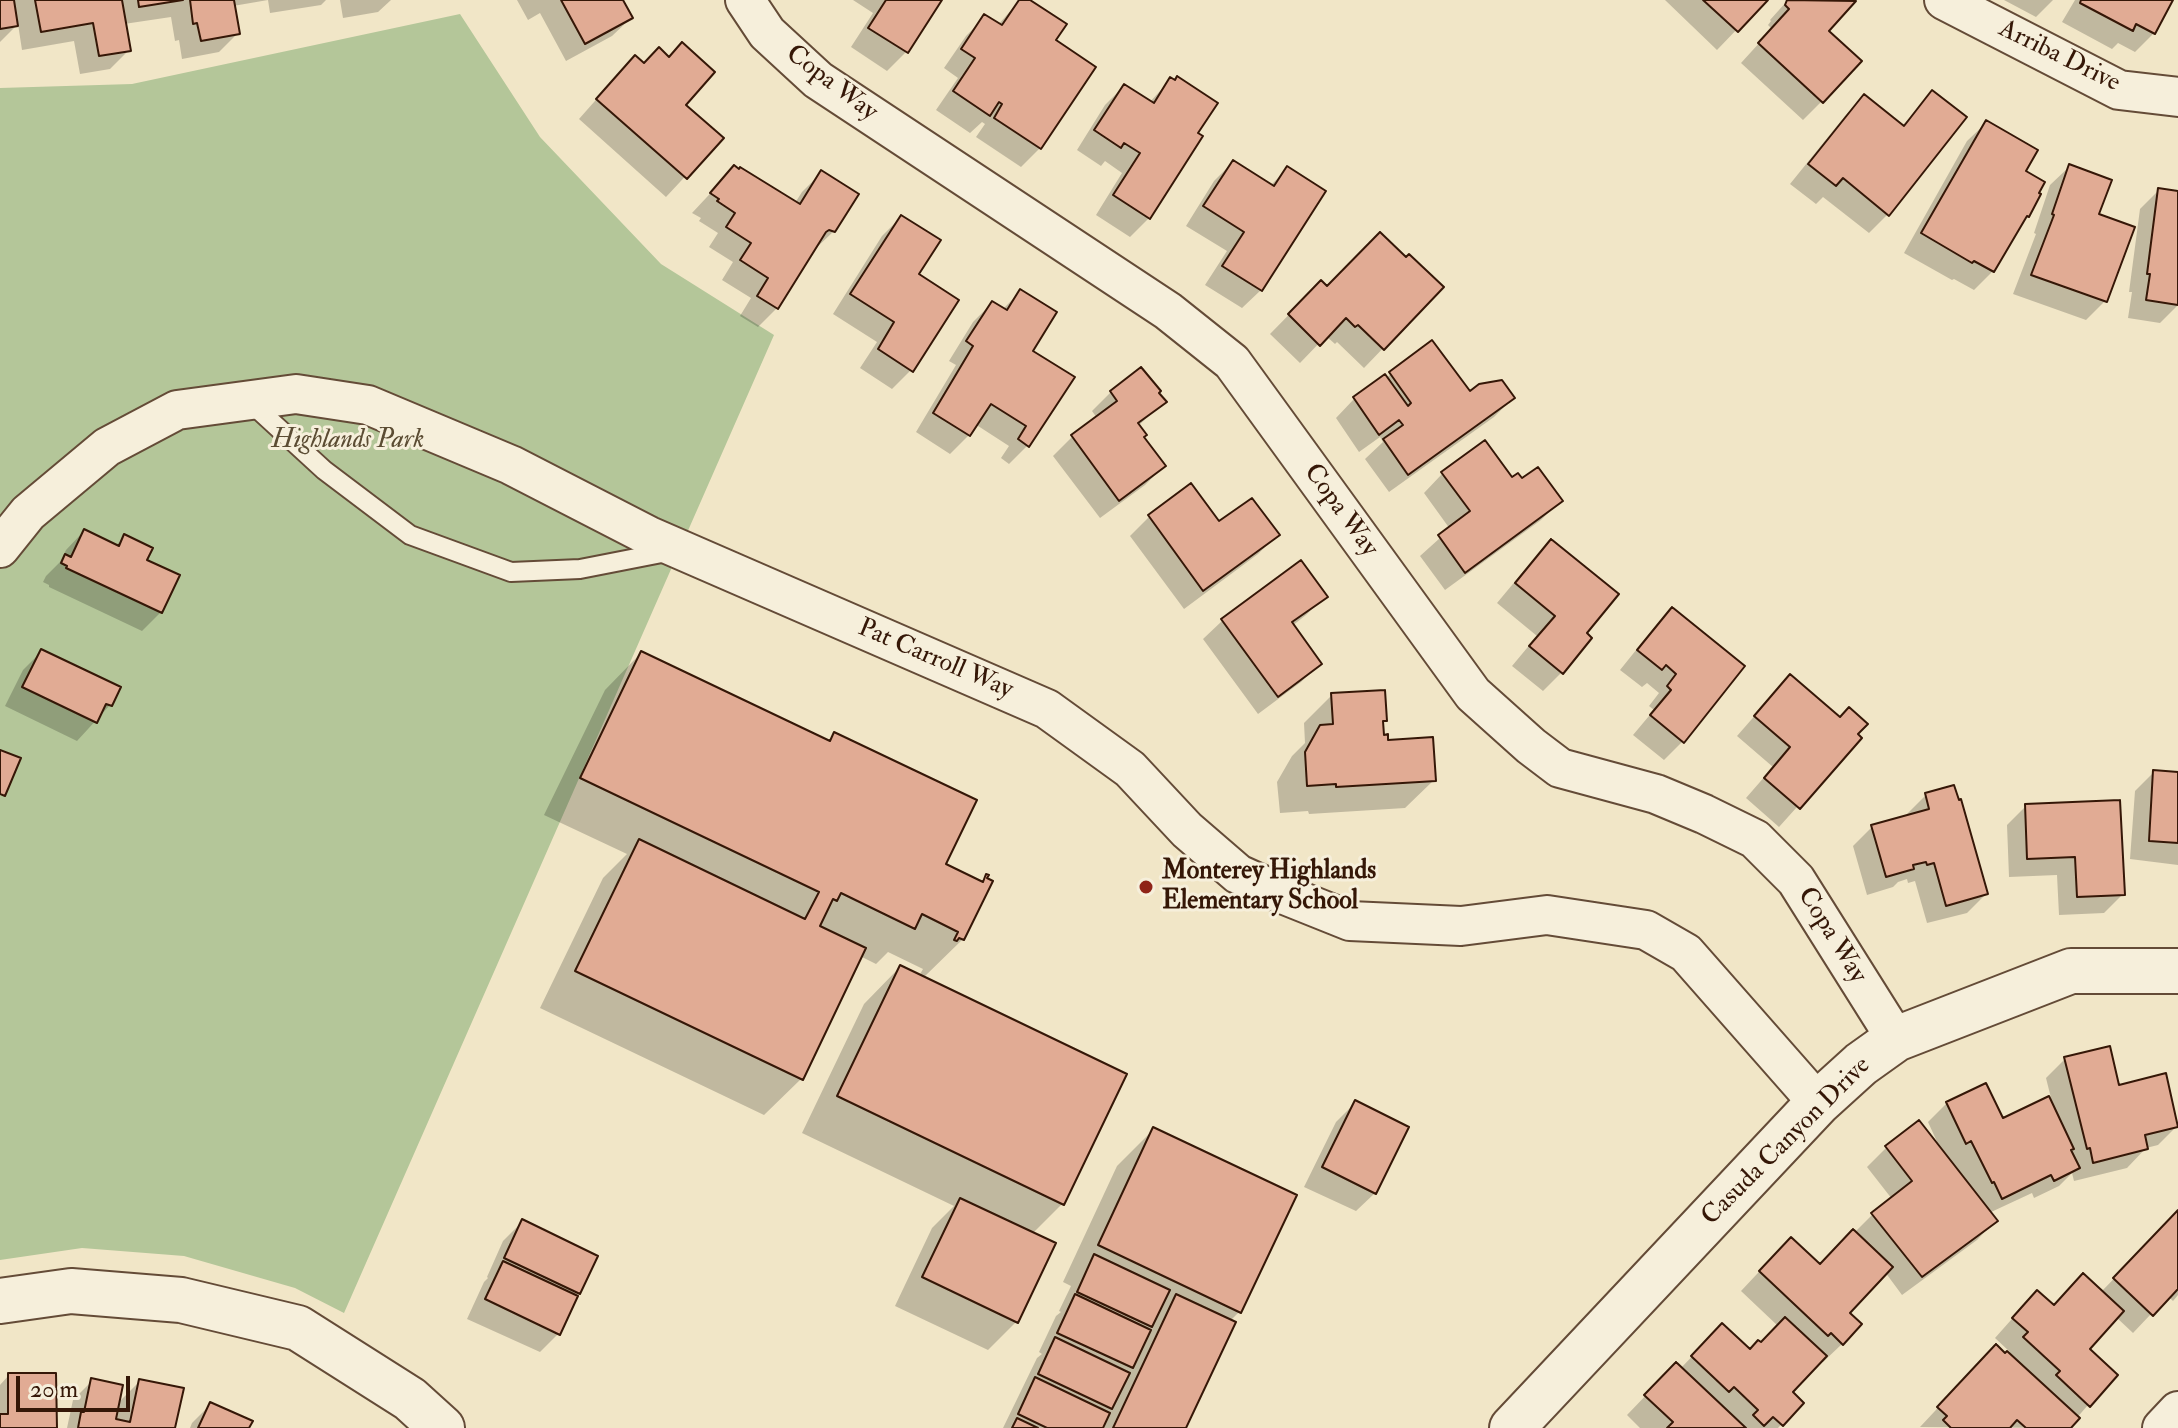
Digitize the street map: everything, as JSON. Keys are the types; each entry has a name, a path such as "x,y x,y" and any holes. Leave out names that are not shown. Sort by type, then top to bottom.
{"street":[{"name":"Copa Way","path":"745,0 767,33 818,80 1168,311 1232,362 1473,694 1560,768 1656,794 1755,839 1796,880 1896,1039"},
{"name":"Arriba Drive","path":"1944,0 2119,90 2178,97"},
{"name":"Pat Carroll Way","path":"0,548 28,513 107,447 177,410 296,394 368,405 511,465 649,536 1047,709 1130,769 1187,830 1238,874 1350,921 1461,926 1547,915 1646,930 1686,953 1818,1103"},
{"name":"Casuda Canyon Drive","path":"1512,1428 1818,1103 1861,1064 1896,1039 2071,971 2178,971"},
{"path":"0,1301 71,1291 165,1298 298,1328 410,1399 442,1428"},
{"path":"2162,1428 2178,1411"}],"lane":[{"path":"248,400 324,470 410,535 511,572 580,569 681,550"}],"green space":[{"name":"Highlands Park","path":"460,14 540,137 661,264 774,335 344,1313 295,1288 184,1256 82,1248 0,1260 0,88 132,84"}],"building":[{"path":"0,0 14,0 18,26 0,29"},
{"path":"35,0 122,0 131,51 99,56 93,23 41,32"},
{"path":"138,0 183,0 139,7"},
{"path":"190,0 234,0 240,34 201,41 197,23 193,24"},
{"path":"561,0 623,0 633,18 585,44"},
{"path":"886,0 942,0 908,53 868,28"},
{"path":"1019,0 1030,0 1067,24 1056,40 1096,67 1041,149 994,118 1002,104 999,102 990,116 953,91 975,58 961,49 984,14 1002,25"},
{"path":"1703,0 1768,0 1738,32"},
{"path":"1787,0 1856,1 1829,31 1862,61 1823,103 1758,43 1789,9 1785,5"},
{"path":"2081,0 2173,0 2155,34 2136,24 2133,31 2080,3"},
{"path":"682,42 715,72 686,105 724,138 687,179 596,99 635,55 644,63 659,47 669,57"},
{"path":"1177,76 1218,103 1198,133 1203,136 1150,219 1113,195 1140,153 1124,143 1121,148 1094,130 1124,84 1154,103 1170,77 1175,80"},
{"path":"1932,90 1967,117 1889,216 1843,178 1836,186 1808,164 1864,94 1904,126"},
{"path":"1986,120 2038,150 2026,171 2045,182 2029,217 1994,272 1974,261 1972,263 1921,233"},
{"path":"1233,160 1274,186 1287,166 1326,191 1262,291 1222,266 1244,232 1203,206"},
{"path":"2069,164 2112,180 2099,214 2135,227 2107,302 2031,275"},
{"path":"734,165 800,204 821,170 859,194 835,232 826,232 778,309 757,296 768,278 740,260 751,243 726,227 735,213 710,193"},
{"path":"2158,188 2178,191 2178,305 2146,300"},
{"path":"901,215 941,240 919,274 959,300 913,372 878,349 894,322 850,294"},
{"path":"1380,232 1444,287 1384,350 1346,318 1320,346 1288,314 1321,280 1327,286"},
{"path":"1020,289 1057,312 1033,351 1075,377 1029,447 1018,439 1026,426 991,404 970,436 933,413 973,346 966,341 992,301 1007,310"},
{"path":"1432,340 1470,391 1479,384 1502,380 1515,398 1408,475 1383,439 1403,425 1399,420 1379,435 1353,397 1385,374 1408,406 1411,403 1389,372"},
{"path":"1141,367 1167,402 1138,423 1147,435 1144,437 1166,466 1119,501 1071,435 1117,401 1110,391"},
{"path":"1485,440 1512,477 1518,473 1522,478 1538,467 1563,501 1465,573 1438,535 1470,511 1441,472"},
{"path":"1191,483 1219,521 1252,498 1280,535 1203,591 1148,515"},
{"path":"84,529 119,546 124,534 153,548 147,560 180,575 162,613 61,563 65,554 71,557"},
{"path":"1551,539 1619,594 1587,633 1592,638 1563,674 1529,646 1555,616 1515,583"},
{"path":"1301,560 1328,597 1292,622 1322,664 1278,697 1221,619"},
{"path":"1672,607 1745,666 1684,743 1650,715 1671,690 1667,686 1676,674 1666,665 1662,670 1637,650"},
{"path":"41,649 121,687 112,706 106,704 97,723 22,687"},
{"path":"641,651 830,741 834,732 977,800 946,864 983,882 986,874 993,881 964,940 954,940 958,932 922,914 915,929 841,893 837,901 833,899 820,926 866,948 803,1080 575,971 639,839 805,919 819,892 580,778"},
{"path":"1790,674 1840,717 1849,707 1868,724 1858,734 1862,738 1800,809 1764,778 1790,747 1754,716"},
{"path":"1385,690 1387,721 1383,721 1384,735 1388,734 1388,740 1433,737 1436,781 1307,786 1305,752 1320,725 1333,724 1331,693"},
{"path":"0,750 21,758 5,796 0,794"},
{"path":"2153,770 2178,772 2178,843 2149,841"},
{"path":"1954,785 1961,799 1988,894 1946,906 1934,863 1913,865 1914,869 1886,877 1871,825 1929,809 1925,793"},
{"path":"2120,800 2125,895 2077,897 2075,857 2027,859 2025,804"},
{"path":"900,965 1127,1074 1064,1205 837,1096"},
{"path":"2110,1046 2119,1085 2166,1073 2178,1127 2145,1135 2148,1149 2093,1163 2064,1057"},
{"path":"1986,1083 2003,1118 2049,1096 2080,1168 2054,1181 2051,1175 2002,1199 1971,1141 1966,1144 1946,1102"},
{"path":"1355,1100 1409,1127 1376,1194 1322,1167"},
{"path":"1919,1120 1998,1221 1922,1277 1871,1213 1912,1181 1885,1146"},
{"path":"1153,1127 1297,1195 1241,1313 1098,1245"},
{"path":"960,1198 1056,1243 1018,1323 922,1277"},
{"path":"2178,1210 2178,1289 2153,1316 2113,1278"},
{"path":"522,1219 598,1256 580,1294 504,1258"},
{"path":"1853,1229 1893,1267 1850,1313 1862,1324 1843,1345 1831,1333 1828,1336 1759,1271 1791,1237 1820,1264"},
{"path":"1094,1254 1170,1290 1152,1327 1077,1292"},
{"path":"503,1261 578,1296 560,1335 485,1299"},
{"path":"2083,1273 2124,1311 2090,1349 2118,1375 2090,1407 2056,1375 2060,1371 2023,1337 2028,1332 2012,1318 2037,1290 2054,1305"},
{"path":"1075,1294 1151,1330 1133,1368 1057,1333"},
{"path":"1176,1294 1236,1322 1186,1428 1113,1428"},
{"path":"1785,1317 1827,1356 1793,1392 1804,1403 1783,1426 1773,1417 1764,1426 1753,1415 1758,1410 1734,1387 1729,1392 1691,1356 1722,1323 1750,1349"},
{"path":"1055,1337 1130,1373 1112,1409 1038,1374"},
{"path":"1996,1344 2080,1418 2071,1428 2026,1428 2017,1420 2010,1428 1951,1428 1943,1420 1947,1416 1937,1407"},
{"path":"1676,1362 1746,1428 1667,1428 1673,1422 1644,1395"},
{"path":"8,1373 56,1373 57,1428 0,1428 0,1414 8,1414"},
{"path":"1035,1377 1110,1413 1103,1428 1047,1428 1018,1414"},
{"path":"91,1378 123,1385 116,1419 130,1422 139,1379 184,1388 175,1428 78,1428"},
{"path":"210,1402 253,1421 249,1428 198,1428"},
{"path":"1017,1418 1038,1428 1012,1428"}],"place":[{"name":"Monterey Highlands Elementary School","path":"1146,887"}]}
